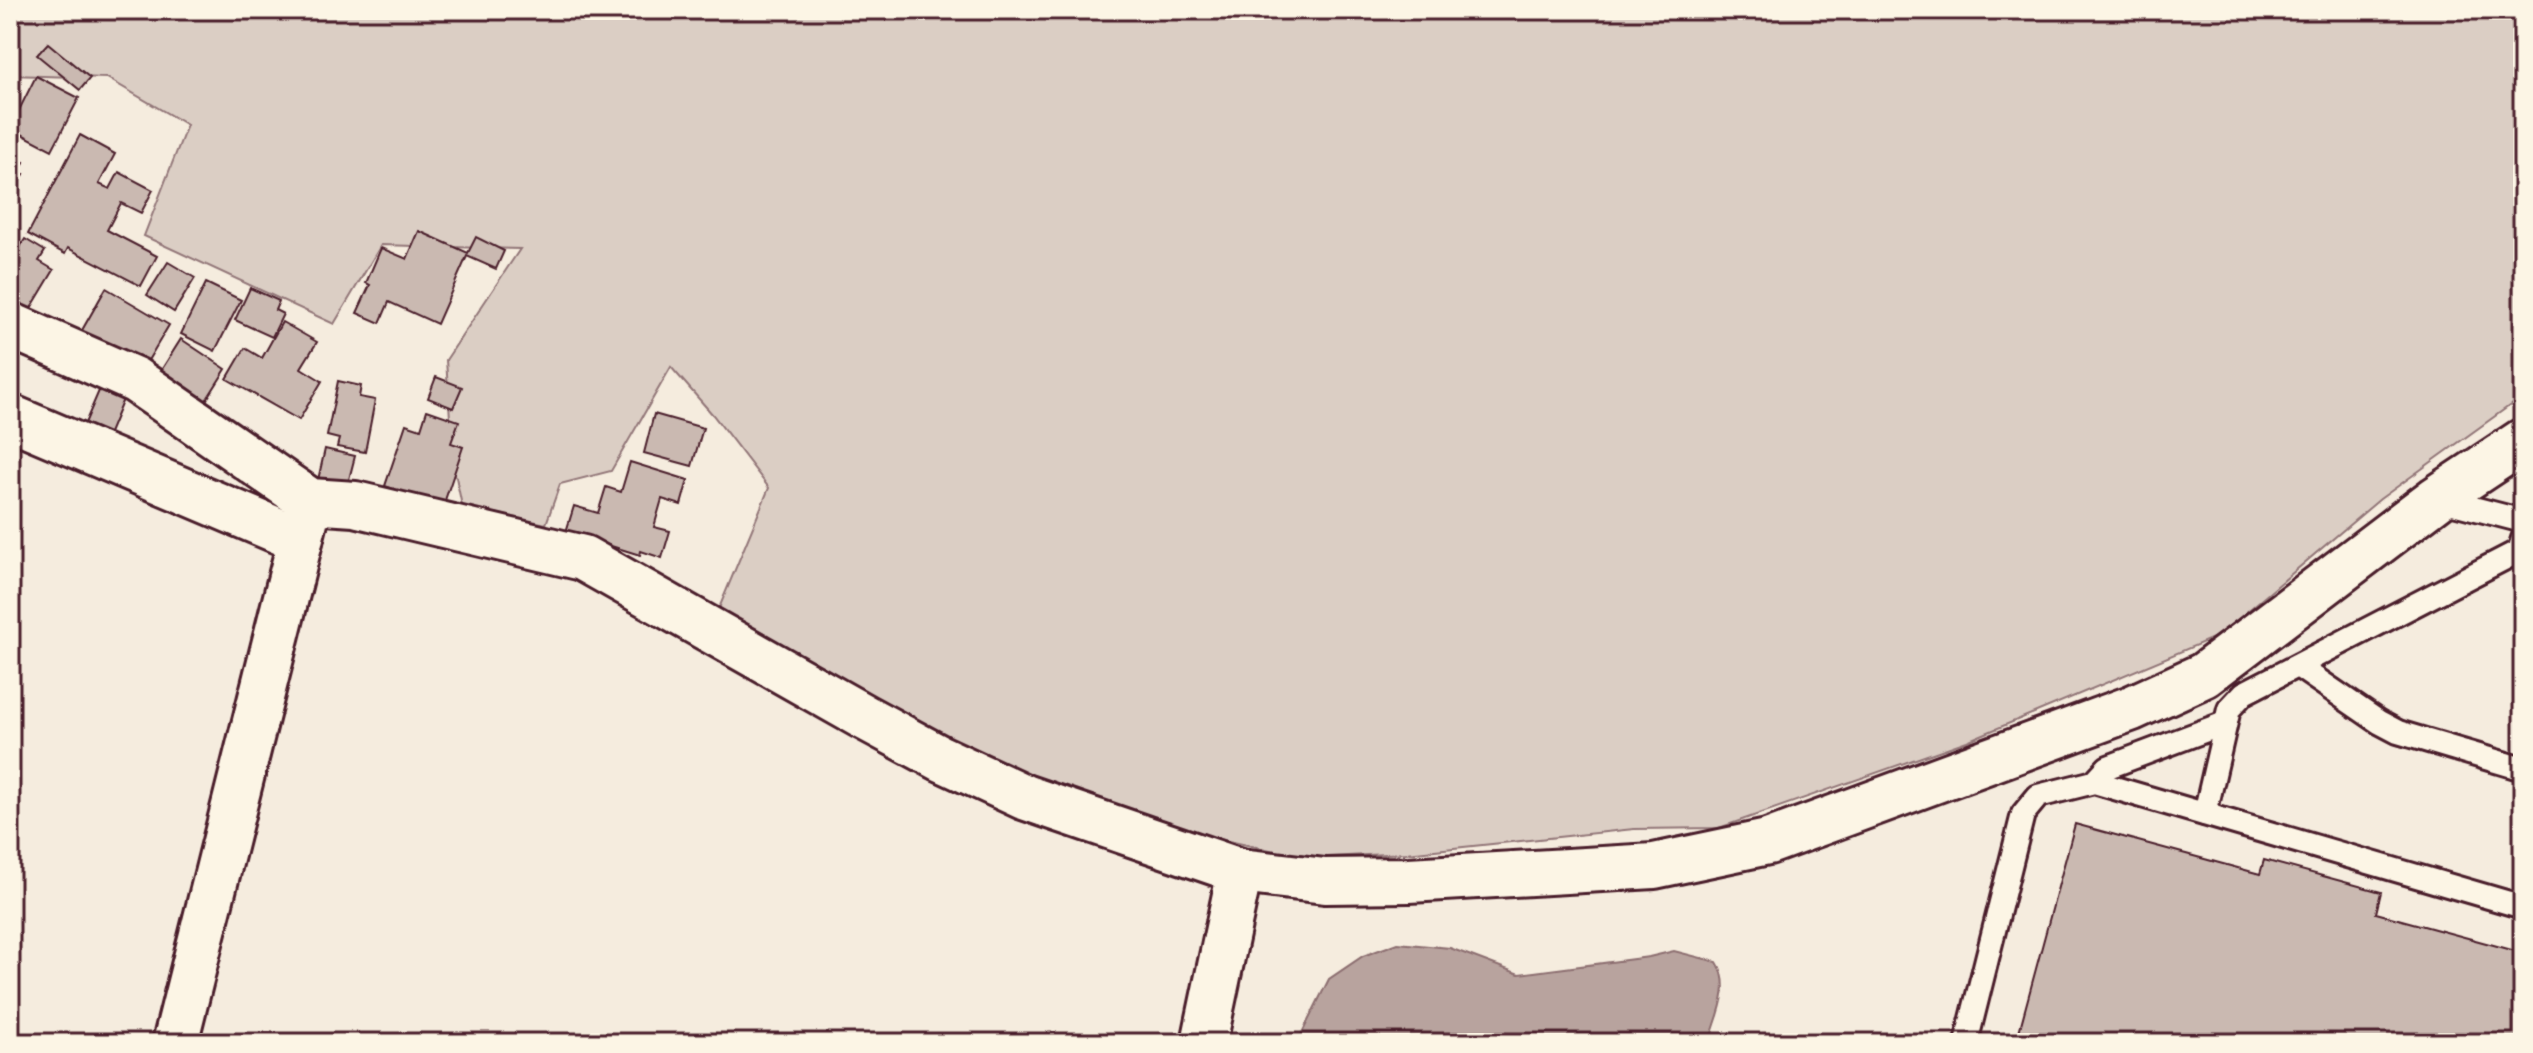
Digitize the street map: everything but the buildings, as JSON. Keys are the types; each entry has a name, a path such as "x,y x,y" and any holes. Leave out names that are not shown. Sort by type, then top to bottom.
{"street":[{"path":"10,325 135,380 305,520"},
{"path":"10,417 305,520 355,504 583,558 617,580 940,758 1024,797 1240,871 1325,881 1472,877 1654,866 1768,842 2132,708 2204,675 2437,498 2523,441"},
{"path":"175,1043 305,520"},
{"path":"1204,1043 1240,871"}],"lane":[{"path":"2437,498 2523,521"},
{"path":"2205,814 2229,709 2244,693 2519,551 2523,539"},
{"path":"2299,667 2398,732 2523,769"},
{"path":"2094,782 2108,767 2225,723"},
{"path":"1966,1043 2023,814 2038,796 2094,782 2523,907"}],"shaded area":[{"path":"10,10 2523,10 2523,396 2380,499 2218,636 1967,741 1719,828 1634,829 1406,853 1308,858 1182,831 962,757 717,613 769,488 713,415 671,367 611,471 560,484 546,524 462,506 456,477 434,455 450,418 446,360 520,249 381,245 334,324 144,236 187,125 107,78 10,75"},
{"path":"1398,943 1450,948 1519,974 1674,951 1717,962 1722,972 1724,991 1709,1043 1297,1043 1329,979 1363,956"}]}
